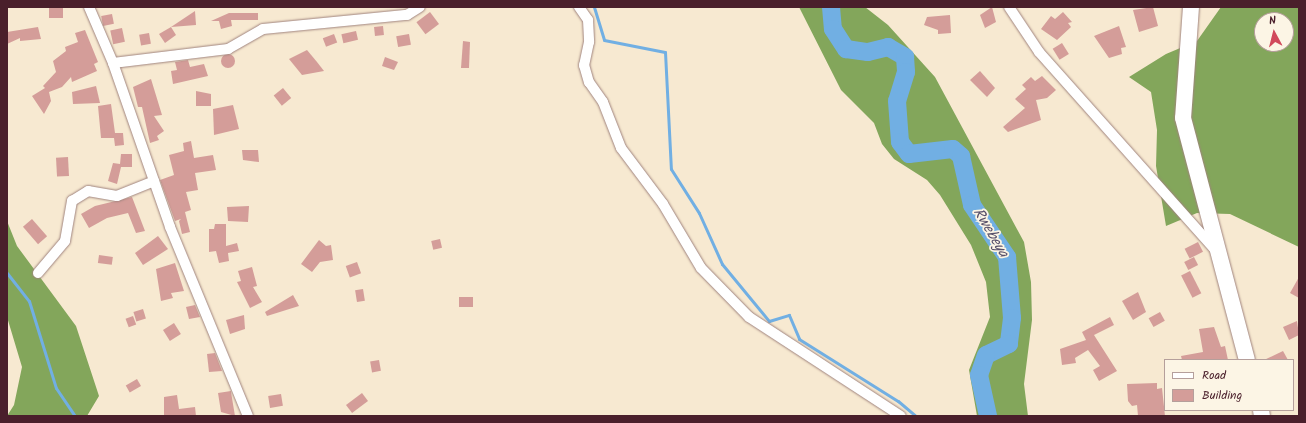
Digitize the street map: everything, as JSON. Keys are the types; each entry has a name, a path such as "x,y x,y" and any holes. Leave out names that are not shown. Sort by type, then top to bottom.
{"main road":[{"path":"1191,7 1183,118 1217,253 1247,359"}],"street":[{"path":"89,7 113,63 154,181 248,416"},
{"path":"113,63 219,51 263,29 407,15 420,7"},
{"path":"579,7 588,20 589,42 584,65 588,82 603,102 621,148 663,204 701,268 749,317 901,416"},
{"path":"1009,7 1039,52 1217,253"},
{"path":"38,273 65,241 72,201 88,191 117,196 154,181"}],"green space":[{"path":"799,7 865,7 888,25 935,77 1024,242 1031,282 1032,320 1024,384 1028,416 977,416 969,370 990,317 986,282 971,245 940,195 927,180 894,159 882,144 874,123 841,90"},
{"path":"1221,7 1299,7 1299,247 1230,214 1197,213 1166,226 1156,166 1157,130 1151,92 1129,77 1166,54 1197,41"},
{"path":"7,221 17,246 76,326 99,396 87,416 7,416 14,405 22,367 7,317"}],"building":[{"path":"49,7 63,7 63,18 49,18"},
{"path":"992,7 996,22 985,28 980,15"},
{"path":"1153,7 1158,26 1139,32 1133,10"},
{"path":"195,11 196,25 171,27"},
{"path":"430,12 439,24 425,34 416,22"},
{"path":"1063,12 1072,22 1068,23 1071,27 1057,40 1041,29 1051,16 1055,19"},
{"path":"229,13 258,13 258,20 231,20 232,26 221,29 219,21 211,21"},
{"path":"112,14 114,24 103,26 101,16"},
{"path":"950,15 951,33 938,34 938,30 924,25 927,17"},
{"path":"383,26 384,35 375,36 374,27"},
{"path":"1119,26 1126,47 1121,48 1122,54 1109,58 1094,36"},
{"path":"38,27 41,39 20,41 20,38 7,44 7,32"},
{"path":"171,27 176,35 165,43 159,34"},
{"path":"122,28 125,42 113,44 110,30"},
{"path":"85,30 98,62 94,64 97,71 72,82 71,77 62,87 49,92 51,101 44,114 32,96 45,88 43,86 56,72 53,61 66,51 65,47 78,42 75,33"},
{"path":"356,31 358,40 343,43 341,34"},
{"path":"149,33 151,44 141,46 139,35"},
{"path":"334,34 337,42 326,47 323,38"},
{"path":"409,34 411,45 398,47 396,36"},
{"path":"463,41 470,42 469,68 461,68"},
{"path":"1062,43 1069,54 1060,60 1053,49"},
{"path":"307,50 324,71 302,75 289,59"},
{"path":"228,54 233,56 235,61 233,66 228,68 223,66 221,61 223,56"},
{"path":"385,57 398,62 394,70 382,66"},
{"path":"188,60 190,67 204,64 208,76 173,84 171,71 177,70 175,62"},
{"path":"980,71 995,88 987,97 970,80"},
{"path":"1042,76 1056,90 1047,98 1036,100 1041,120 1008,132 1003,127 1025,108 1015,99 1026,89 1022,85 1031,77 1035,81"},
{"path":"151,79 162,115 154,116 164,131 157,136 159,140 150,143 142,107 138,107 133,87"},
{"path":"96,86 100,103 73,104 72,92"},
{"path":"283,88 291,98 282,106 274,96"},
{"path":"196,91 211,94 211,106 196,106"},
{"path":"111,104 115,133 123,133 124,145 115,146 114,138 101,138 98,106"},
{"path":"233,105 239,129 214,135 213,109"},
{"path":"191,141 194,158 213,155 216,170 195,173 198,190 186,192 191,210 185,212 190,232 182,234 179,221 181,219 175,221 160,180 174,175 169,155 184,151 183,143"},
{"path":"242,150 258,150 259,162 243,160"},
{"path":"121,154 132,154 132,167 121,167 117,184 108,181 113,163 120,164"},
{"path":"68,157 69,176 57,177 56,158"},
{"path":"132,197 145,231 136,233 128,213 107,218 89,228 81,214 95,206"},
{"path":"249,206 248,222 228,221 227,207"},
{"path":"32,219 47,236 38,244 23,227"},
{"path":"215,224 226,224 226,246 237,243 239,251 228,253 229,261 219,263 216,251 209,252 209,229 214,229"},
{"path":"158,236 168,249 143,265 135,253"},
{"path":"440,239 442,248 433,250 431,241"},
{"path":"319,240 326,246 331,245 333,260 320,262 312,272 301,264"},
{"path":"1198,242 1203,252 1190,259 1185,249"},
{"path":"99,255 113,257 112,265 98,263"},
{"path":"1194,257 1198,265 1188,270 1184,262"},
{"path":"357,262 361,273 350,277 346,266"},
{"path":"175,263 184,291 171,293 173,298 161,301 156,269"},
{"path":"252,267 257,286 253,287 262,302 250,308 237,282 241,281 238,271"},
{"path":"1190,271 1201,293 1192,298 1181,276"},
{"path":"1299,277 1299,298 1290,293"},
{"path":"363,289 365,301 357,302 355,290"},
{"path":"1138,292 1146,312 1133,320 1122,301"},
{"path":"293,295 299,306 267,316 265,312"},
{"path":"459,297 473,297 473,307 459,307"},
{"path":"195,305 200,317 189,319 186,307"},
{"path":"143,309 146,319 136,321 133,312"},
{"path":"1160,312 1165,321 1153,327 1149,318"},
{"path":"244,315 245,329 230,334 226,320"},
{"path":"133,316 136,324 129,327 126,319"},
{"path":"1110,317 1114,325 1094,335 1117,371 1099,381 1093,370 1100,366 1088,350 1075,358 1076,363 1062,365 1060,349 1086,340 1082,332"},
{"path":"1297,321 1299,335 1289,340 1283,327"},
{"path":"174,323 181,334 170,341 163,330"},
{"path":"1214,327 1221,347 1225,346 1228,359 1182,359 1181,356 1203,352 1199,329"},
{"path":"1283,351 1287,359 1266,359"},
{"path":"215,353 222,371 209,372 207,354"},
{"path":"379,360 381,371 372,372 370,362"},
{"path":"137,379 141,386 130,392 126,386"},
{"path":"1157,383 1157,389 1162,388 1165,416 1138,416 1137,405 1132,406 1128,401 1127,384"},
{"path":"231,391 235,416 221,412 218,393"},
{"path":"362,393 368,401 352,413 346,405"},
{"path":"281,394 283,406 270,408 268,396"},
{"path":"177,395 179,409 195,407 196,416 164,416 164,397"}],"waterway":[{"path":"594,7 604,40 665,52 671,169 699,213 722,264 769,321 789,315 799,339 898,401 916,416"},
{"name":"Rwebeya","path":"831,7 833,29 846,49 868,52 888,47 905,57 906,72 897,101 900,142 909,154 953,149 961,156 972,205 1007,257 1012,318 1009,344 986,355 979,375 988,416"},
{"path":"7,273 29,301 56,388 75,416"}]}
